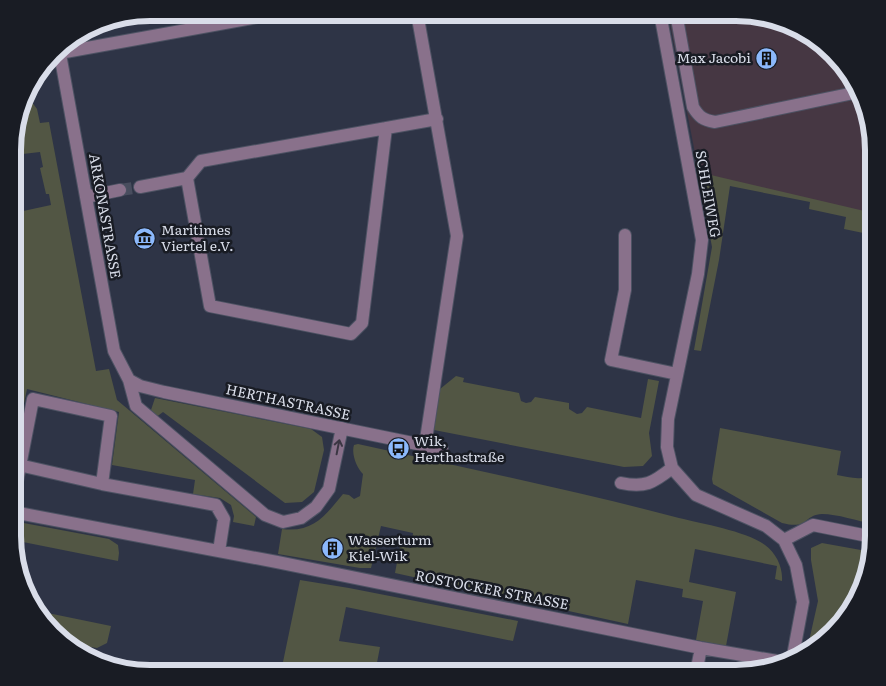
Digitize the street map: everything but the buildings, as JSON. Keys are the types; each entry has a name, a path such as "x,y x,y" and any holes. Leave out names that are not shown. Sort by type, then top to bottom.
{"street":[{"path":"66,52 227,22"},
{"path":"419,22 457,236 425,446"},
{"name":"SCHLEIWEG","path":"662,22 702,240 698,274 668,429 667,448 672,468"},
{"path":"678,22 693,106 704,121 715,122 849,94 850,92"},
{"name":"ARKONASTRASSE","path":"58,60 86,196 114,351 129,380 136,406 265,515 283,522 301,518 316,507 329,489 342,428"},
{"path":"140,186 187,178 201,161 437,119"},
{"path":"187,178 210,306 352,334 362,323 386,128"},
{"path":"86,196 120,190"},
{"path":"625,236 625,290 611,360 678,374"},
{"name":"HERTHASTRASSE","path":"129,380 140,386 164,392 442,449"},
{"path":"22,452 33,399 111,416 102,484"},
{"path":"22,466 102,484 216,505 224,519 219,551"},
{"path":"621,483 634,486 655,481 672,468 696,495 766,526 784,540 796,565 803,602 792,652"},
{"name":"ROSTOCKER STRASSE","path":"22,514 523,611 701,648 772,659"},
{"path":"784,540 813,525 864,534"},
{"path":"698,665 701,648"}],"shaded area":[{"path":"670,22 744,22 777,28 800,38 821,53 833,65 848,86 858,109 864,133 865,212 699,174"}],"green space":[{"path":"31,101 37,109 40,123 49,122 96,371 109,369 117,400 256,517 254,526 233,522 234,516 231,505 220,498 193,494 195,480 112,465 119,412 27,389 22,415 21,211 51,205 49,194 46,194 40,168 43,167 40,152 21,154 22,133"},
{"path":"698,172 865,211 865,233 844,229 846,217 809,209 810,202 730,186 719,260 701,351 694,350 712,247"},
{"path":"456,376 464,378 463,382 519,393 521,401 526,403 531,402 535,397 569,403 569,409 577,414 582,413 587,407 641,418 648,379 659,381 649,433 652,456 643,466 624,467 434,430 440,389"},
{"path":"155,398 311,429 322,437 324,450 314,492 302,502 285,503 163,412 155,418 151,410"},
{"path":"720,428 841,451 837,475 851,478 864,477 864,522 822,514 816,515 797,525 782,523 713,484 712,479"},
{"path":"358,444 559,489 736,532 757,540 769,548 780,566 782,581 775,579 777,566 695,549 689,582 736,592 726,646 696,640 703,601 682,597 683,589 636,580 628,624 395,573 400,546 411,548 413,533 381,526 371,568 360,568 278,554 282,529 293,530 302,528 317,521 324,516 343,494 349,495 354,499 360,496 363,474 357,465 353,452 354,445"},
{"path":"22,523 109,539 118,545 118,561 22,542"},
{"path":"822,543 863,550 858,577 848,600 833,621 809,642 818,601 811,560 811,548"},
{"path":"300,580 518,621 513,641 346,607 339,641 380,647 377,664 288,664 283,662"},
{"path":"47,613 111,626 107,643 97,648 83,646 67,635 68,631 62,630"}],"tunnel":[{"path":"120,190 140,187"}],"place":[{"name":"Max Jacobi","path":"767,58"},
{"name":"Maritimes Viertel e.V.","path":"145,238"},
{"name":"Wik, Herthastraße","path":"398,449"},
{"name":"Wasserturm Kiel-Wik","path":"332,548"}]}
